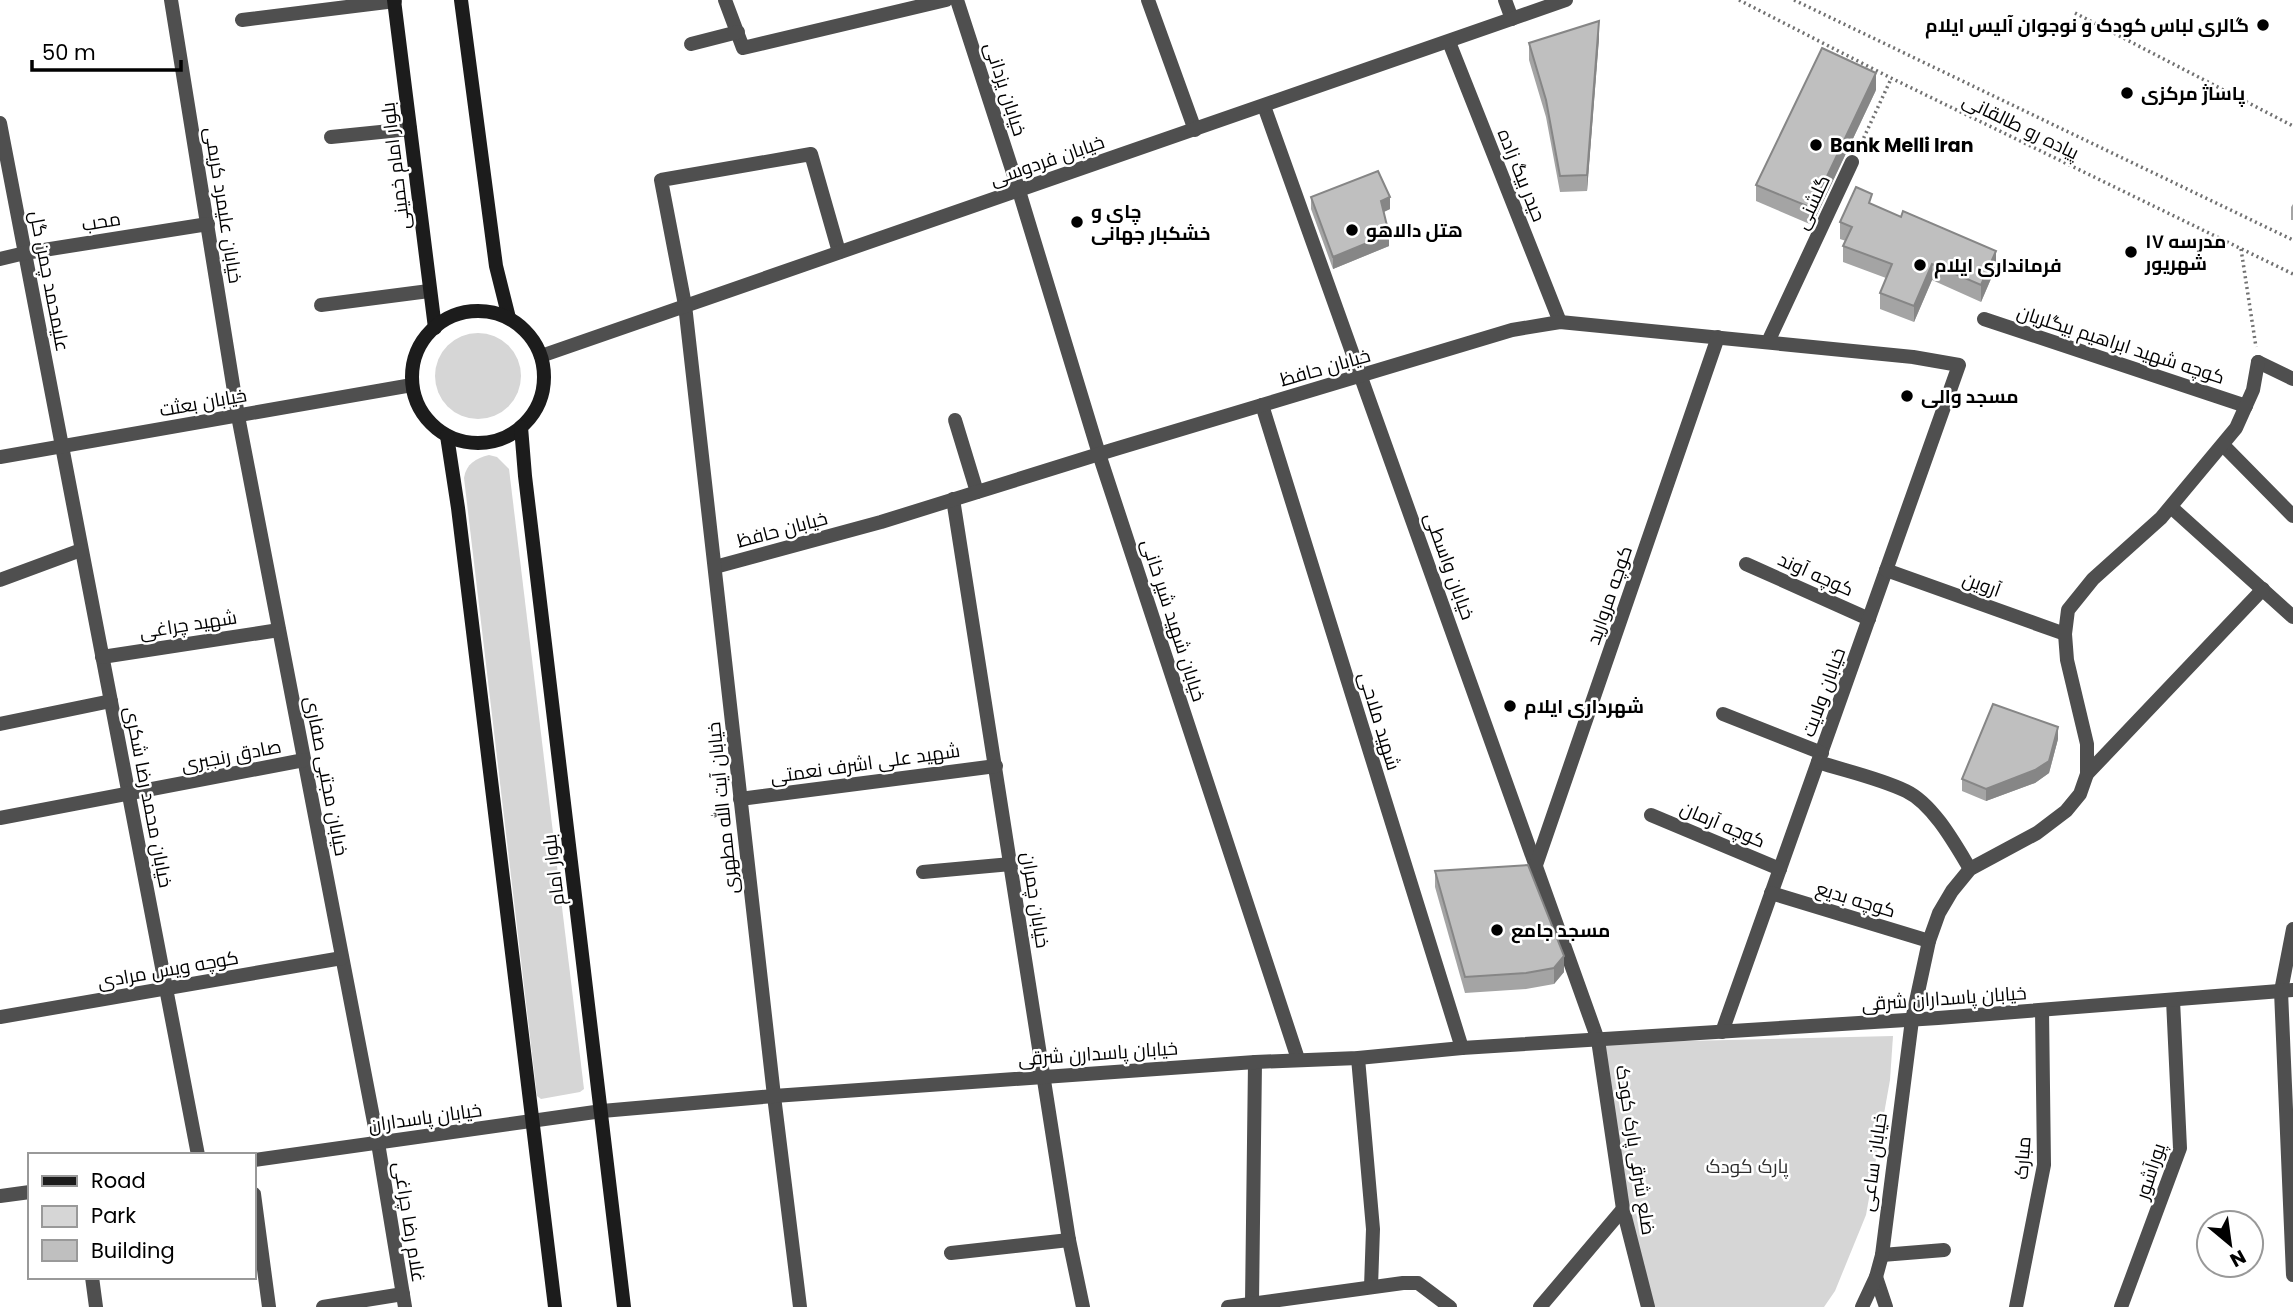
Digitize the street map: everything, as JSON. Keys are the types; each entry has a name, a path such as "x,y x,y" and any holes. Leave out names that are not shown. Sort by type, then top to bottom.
{"main road":[{"name":"بلوار امام خمینی","path":"395,0 435,328"},
{"path":"461,0 496,266 509,318"},
{"path":"471,312 490,312 509,318 525,330 541,356 545,381 533,414 505,438 485,443 466,442 447,436 430,423 418,405 412,385 414,364 421,344 435,328 452,317 471,312"},
{"name":"بلوار امام","path":"521,427 624,1307"},
{"path":"447,436 460,522 555,1307"}],"street":[{"name":"خیابان علیمرد کریمی","path":"172,0 238,416"},
{"path":"242,20 395,0"},
{"path":"725,0 743,48 946,0"},
{"name":"خیابان یزدانی","path":"957,0 1019,191"},
{"path":"1148,0 1195,130"},
{"path":"1505,0 1512,19"},
{"name":"خیابان فردوسی","path":"541,356 1566,0"},
{"path":"691,44 737,32"},
{"name":"حیدر بیگ زاده","path":"1449,42 1560,322"},
{"name":"خیابان واسطی","path":"1264,106 1598,1040"},
{"name":"علیمحمد چمن گل","path":"0,123 62,446"},
{"path":"331,137 410,129"},
{"name":"خیابان آیت الله مطهری","path":"800,1307 685,305 661,180 811,154 839,252"},
{"name":"گلشنی","path":"1768,342 1852,162"},
{"name":"خیابان شهید شیر خانی","path":"1019,191 1099,454 1298,1059"},
{"name":"محب","path":"0,259 208,224"},
{"path":"321,305 429,290"},
{"name":"کوچه شهید ابراهیم بیگلریان","path":"1984,319 2246,406"},
{"name":"خیابان حافظ","path":"715,566 881,522 1512,330 1560,322 1913,357 1959,365"},
{"name":"کوچه مروارید","path":"1536,865 1718,337"},
{"path":"1723,714 1908,792 1942,827 1970,869 2037,834 2066,811 2080,794 2087,774 2087,744 2064,635 2068,610 2092,579 2171,507 2223,445 2236,428 2246,406 2258,374 2258,362 2293,379"},
{"name":"خیابان ولایت","path":"1722,1032 1959,365"},
{"name":"خیابان بعثت","path":"0,457 412,385"},
{"name":"شهید ملاحی","path":"1262,405 1462,1048"},
{"name":"خیابان مجتبی صفاری","path":"238,416 378,1143"},
{"path":"955,420 977,492"},
{"path":"2223,445 2293,516"},
{"name":"خیابان محمد رضا شکری","path":"62,446 198,1153"},
{"name":"خیابان چمران","path":"953,499 1069,1240 1083,1307"},
{"path":"2171,507 2293,617"},
{"path":"0,580 82,550"},
{"name":"کوچه آوند","path":"1746,564 1869,619"},
{"name":"آروین","path":"1886,570 2064,635"},
{"path":"2087,774 2263,589"},
{"name":"شهید چراغی","path":"102,657 279,630"},
{"path":"0,724 111,701"},
{"name":"صادق رنجبری","path":"0,818 304,761"},
{"name":"شهید علی اشرف نعمتی","path":"740,799 996,766"},
{"name":"کوچه آرمان","path":"1651,815 1780,869"},
{"path":"923,873 1011,864"},
{"name":"خیابان ساعی","path":"1862,1307 1876,1277 1882,1255 1912,1020 1929,941 1939,913 1970,869"},
{"name":"کوچه بدیع","path":"1771,893 1929,941"},
{"path":"2293,929 2287,991 2293,1275"},
{"name":"کوچه ویس مرادی","path":"0,1017 342,958"},
{"name":"خیابان پاسداران شرقی","path":"1598,1040 1912,1020 2287,991"},
{"name":"پورآشور","path":"2121,1307 2180,1149 2173,1000"},
{"name":"مبارک","path":"2016,1307 2044,1165 2042,1010"},
{"name":"خیابان پاسدارن شرقی","path":"601,1111 774,1096 1598,1040"},
{"name":"ضلع شرقی پارک کودک","path":"1598,1040 1623,1209 1647,1307"},
{"path":"1358,1058 1373,1229 1371,1287"},
{"path":"1252,1303 1255,1062"},
{"name":"خیابان پاسداران","path":"256,1160 601,1111"},
{"name":"غلام رضا چراغی","path":"378,1143 404,1301"},
{"path":"0,1196 28,1192"},
{"path":"1540,1307 1623,1209"},
{"path":"256,1210 268,1307"},
{"path":"951,1253 1069,1240"},
{"path":"1882,1255 1944,1250"},
{"path":"1876,1277 1886,1307"},
{"path":"92,1279 96,1307"},
{"path":"1228,1307 1418,1283 1450,1307"},
{"path":"323,1307 404,1301"}],"path":[{"name":"پیاده رو طالقانی","path":"1740,0 1891,78 2293,274"},
{"name":"پیاده رو طالقانی","path":"1794,0 2293,240"},
{"path":"2075,13 2293,126"},
{"name":"گلشنی","path":"1852,162 1891,78"},
{"path":"2241,249 2258,362"}],"green space":[{"path":"470,333 486,333 509,345 518,359 521,376 518,393 509,407 486,419 470,419 454,412 442,400 435,384 435,368 442,352 454,340"},
{"path":"489,455 497,457 509,469 584,1089 541,1099 537,1096 464,478 472,462"},
{"name":"پارک کودک","path":"1893,1036 1890,1080 1866,1215 1835,1291 1824,1307 1652,1307 1627,1207 1603,1043"}],"building":[{"path":"1599,21 1587,175 1560,176 1546,100 1529,43"},
{"name":"Bank Melli Iran","path":"1822,48 1876,73 1812,208 1756,185"},
{"name":"هتل دالاهو","path":"1378,171 1390,197 1381,201 1389,234 1333,257 1311,197"},
{"name":"فرمانداری ایلام","path":"1856,187 1872,194 1869,203 1901,217 1903,211 1996,251 1981,285 1932,264 1914,306 1880,293 1892,264 1843,246 1852,227 1840,222"},
{"path":"1993,704 2058,727 2049,761 2035,770 1986,789 1962,779"},
{"name":"مسجد جامع","path":"1528,865 1564,956 1554,968 1526,973 1465,977 1435,871"}],"place":[{"name":"گالری لباس کودک و نوجوان آلیس ایلام","path":"2263,25"},
{"name":"پاساژ مرکزی","path":"2127,93"},
{"name":"Bank Melli Iran","path":"1816,145"},
{"name":"چای و خشکبار جهانی","path":"1077,222"},
{"name":"هتل دالاهو","path":"1352,230"},
{"name":"مدرسه ۱۷ شهریور","path":"2131,252"},
{"name":"فرمانداری ایلام","path":"1920,265"},
{"name":"مسجد والی","path":"1907,396"},
{"name":"شهرداری ایلام","path":"1510,706"},
{"name":"مسجد جامع","path":"1497,930"}]}
